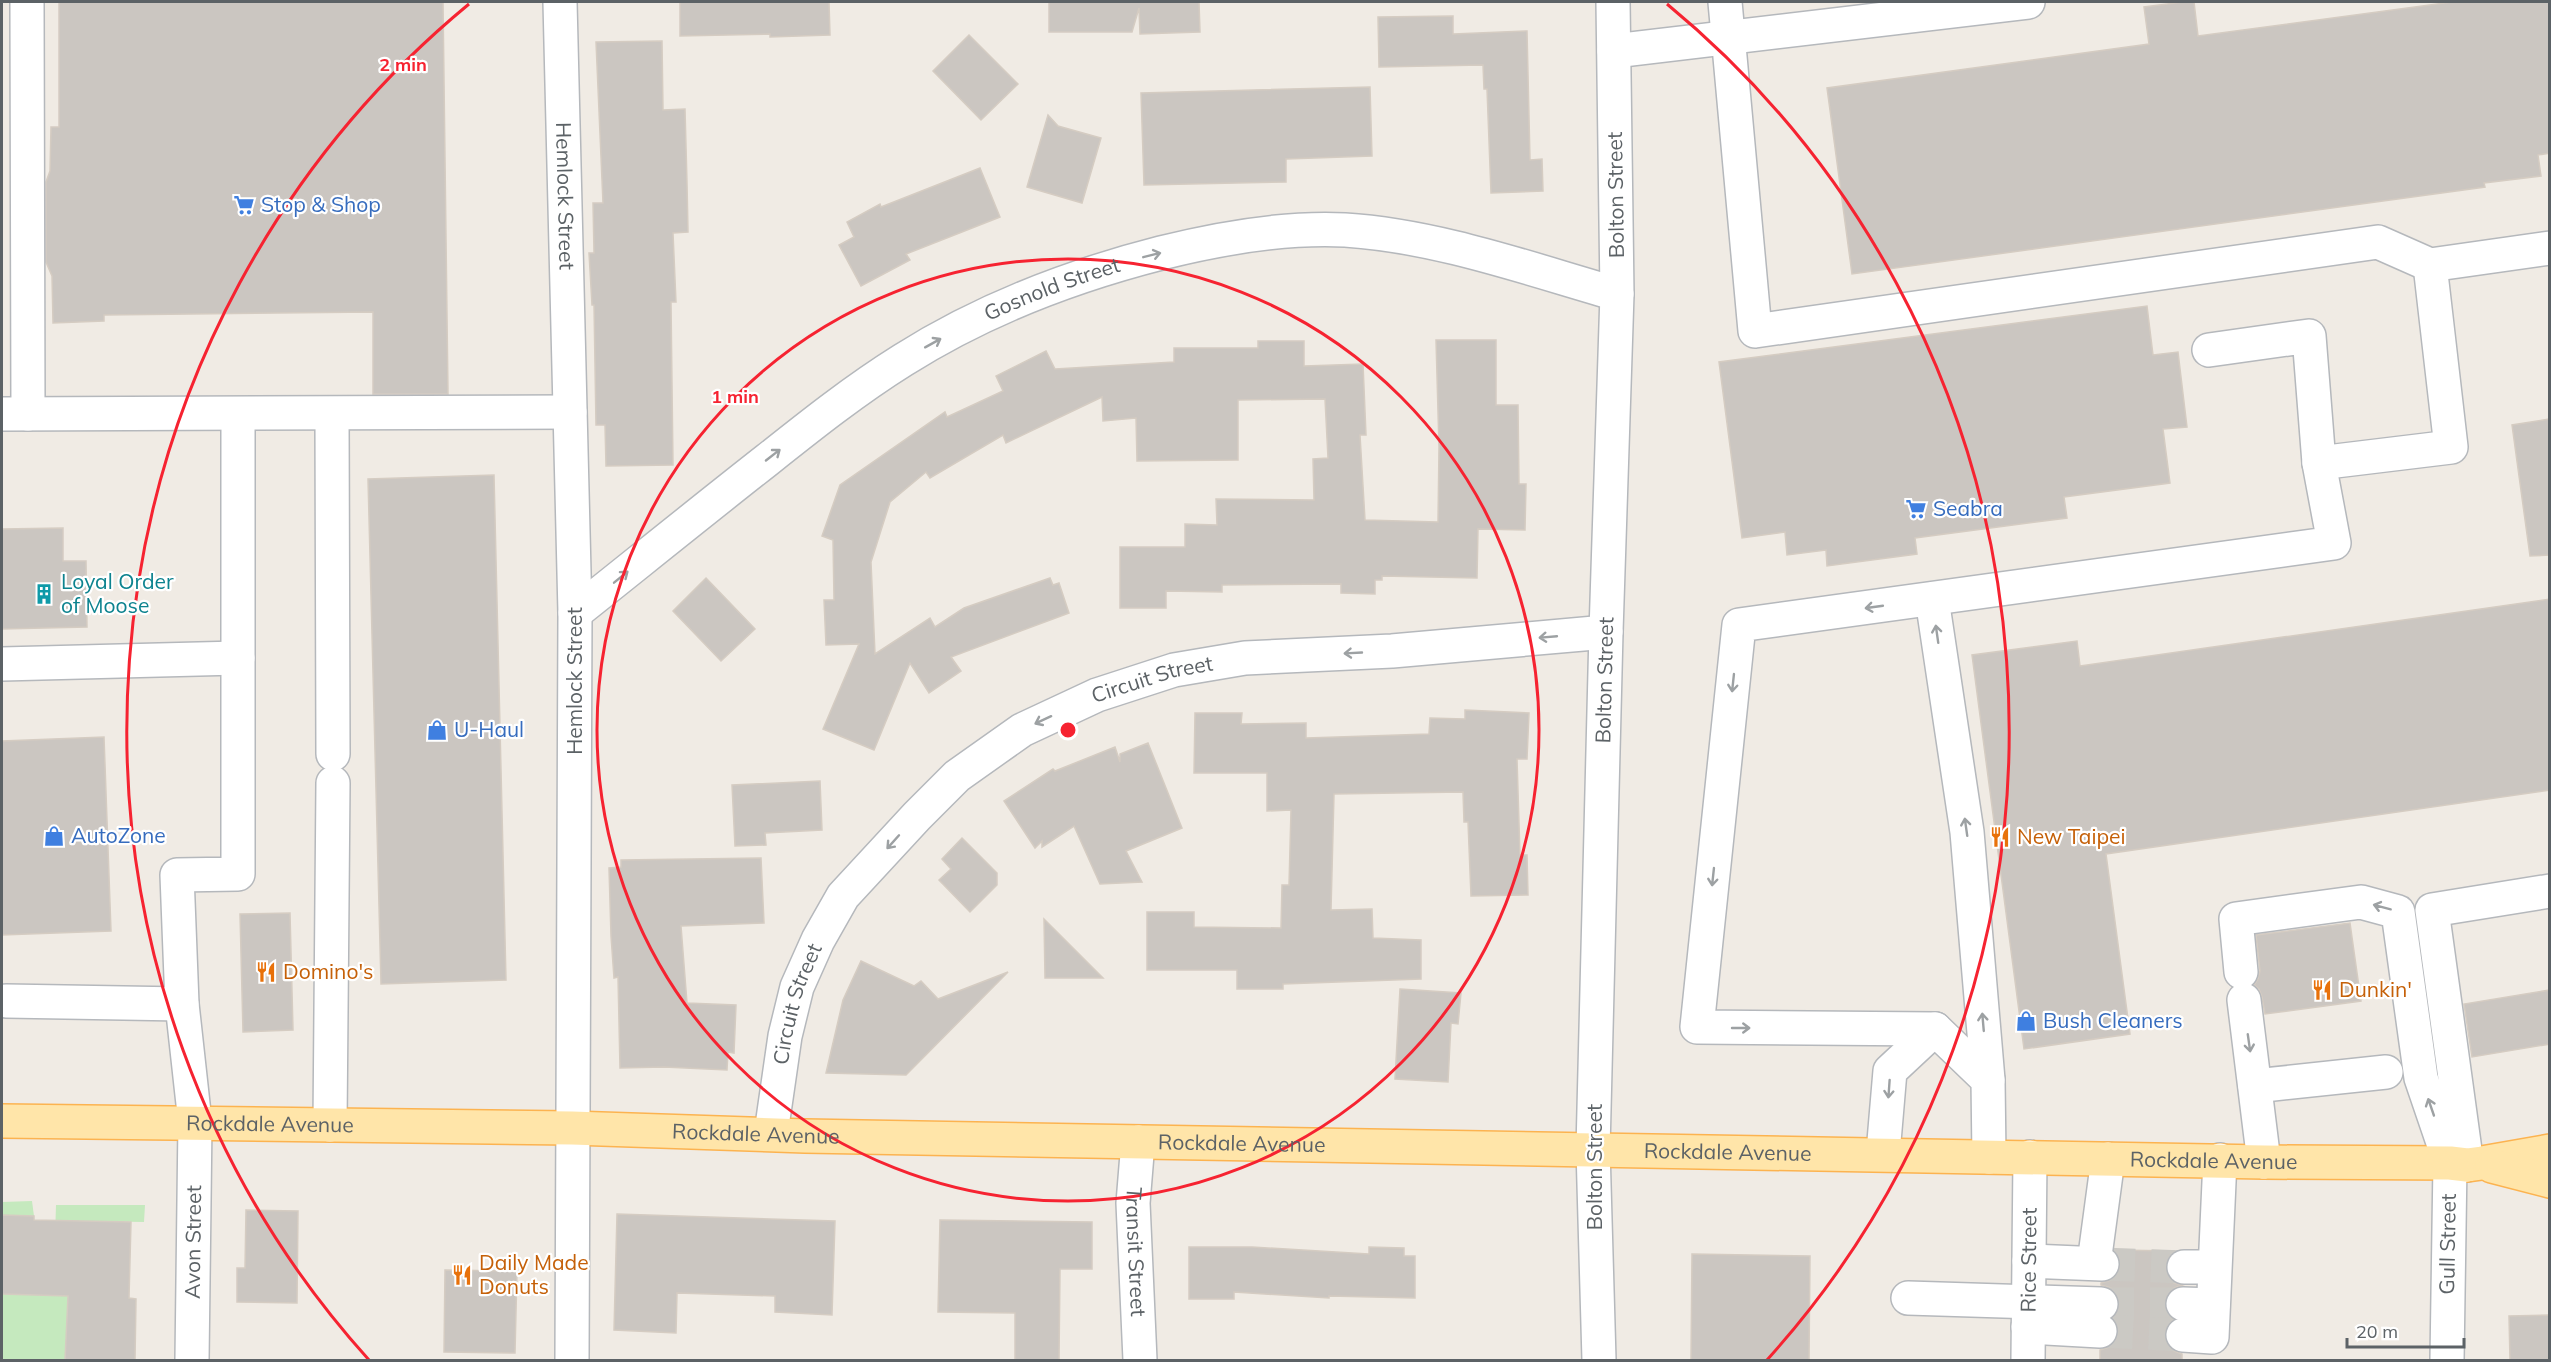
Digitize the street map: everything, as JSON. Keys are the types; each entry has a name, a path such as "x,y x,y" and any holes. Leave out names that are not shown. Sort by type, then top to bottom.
{"main road":[{"name":"Rockdale Avenue","path":"2,1120 573,1128 817,1136 1883,1153 2264,1162 2466,1164 2550,1151"},
{"name":"Rockdale Avenue","path":"2466,1164 2550,1181"}],"street":[{"path":"27,2 15,414 570,412"},
{"name":"Hemlock Street","path":"560,2 575,613 572,1360"},
{"name":"Bolton Street","path":"1599,1360 1593,1149 1617,294 1613,2"},
{"path":"1725,2 1755,331 2378,242 2430,265 2550,248"},
{"path":"1614,51 1729,37 1852,12 2028,2"},
{"name":"Gosnold Street","path":"575,613 804,431 854,393 905,359 973,322 1044,289 1117,264 1192,245 1269,233 1345,230 1436,243 1617,294"},
{"path":"2319,463 2451,447 2430,265"},
{"path":"1988,1080 1935,1029 1697,1027 1739,625 2334,543 2319,463 2309,336 2209,350"},
{"path":"2,664 238,658 238,414"},
{"path":"330,1125 333,768 332,414"},
{"path":"1932,599 1967,832 1988,1080 1989,1157"},
{"name":"Circuit Street","path":"771,1133 783,1048 797,987 818,940 843,896 957,776 1022,730 1097,695 1174,670 1245,658 1392,651 1606,632"},
{"name":"Avon Street","path":"192,1360 195,1122 183,1004 177,875 238,874 238,658"},
{"path":"2466,1164 2432,910 2550,891"},
{"path":"2264,1162 2236,919 2361,902 2398,912 2421,1078 2466,1164"},
{"path":"6,1001 183,1004"},
{"path":"1883,1153 1890,1071 1935,1029"},
{"path":"2255,1086 2386,1072"},
{"name":"Transit Street","path":"1138,1142 1133,1203 1140,1360"},
{"name":"Rice Street","path":"2028,1360 2030,1157"},
{"path":"2029,1261 2098,1264 2108,1159"},
{"path":"2193,1315 2199,1267 2220,1160"},
{"name":"Gull Street","path":"2447,1360 2466,1164"},
{"path":"1908,1298 2028,1314 2101,1318"}],"green space":[{"path":"32,1201 34,1216 2,1215 2,1202"},
{"path":"56,1205 145,1205 144,1222 79,1221 77,1329 66,1344 65,1360 2,1360 2,1294 32,1295 55,1238"}],"building":[{"name":"Stop & Shop","path":"59,2 443,2 448,394 373,394 373,312 104,315 104,321 53,323 52,276 46,262 46,182 50,171 51,127 59,127"},
{"path":"680,2 829,2 830,35 680,36"},
{"path":"1049,2 1199,2 1200,32 1140,34 1139,8 1132,32 1049,32"},
{"path":"2194,2 2198,36 2452,2 2550,2 2550,153 2538,155 2541,176 2484,183 2485,187 1852,274 1827,88 2149,44 2144,7"},
{"path":"1453,16 1453,34 1527,31 1530,160 1542,159 1543,191 1491,193 1487,89 1484,89 1483,65 1379,67 1378,17"},
{"path":"969,35 1018,84 981,120 933,71"},
{"path":"662,41 663,110 685,109 687,183 688,232 673,233 676,302 671,302 673,465 606,466 605,425 596,425 594,305 592,305 589,253 594,253 593,203 603,203 596,42"},
{"path":"1370,87 1372,156 1286,159 1286,182 1144,185 1141,93"},
{"path":"1048,115 1058,126 1101,138 1082,203 1027,187"},
{"path":"980,168 1000,217 906,254 910,260 861,286 839,245 854,237 847,222 880,204 881,207"},
{"path":"2147,306 2153,355 2178,352 2187,427 2163,429 2170,483 2064,497 2067,518 1915,538 1917,554 1827,566 1826,550 1787,555 1785,532 1742,538 1719,362"},
{"path":"1436,340 1496,340 1496,405 1518,405 1519,484 1526,484 1525,530 1478,529 1477,578 1382,576 1382,580 1375,580 1375,594 1341,593 1341,584 1222,585 1222,592 1166,591 1166,608 1120,608 1120,547 1185,547 1185,524 1217,525 1216,499 1314,500 1313,459 1328,458 1325,399 1238,400 1238,460 1137,461 1136,418 1103,421 1102,397 1006,443 1003,435 930,478 926,472 890,502 871,562 875,654 930,618 935,627 964,608 1050,578 1053,585 1059,583 1069,613 951,657 961,671 929,693 910,663 874,750 823,729 859,644 826,645 824,600 834,600 833,540 822,536 840,485 945,412 947,417 1003,391 996,376 1046,351 1055,369 1174,362 1174,348 1258,348 1258,341 1304,341 1304,366 1363,364 1366,435 1360,435 1365,520 1438,522 1439,447"},
{"path":"2550,419 2550,555 2530,556 2512,425"},
{"name":"U-Haul","path":"494,475 506,980 381,984 368,479"},
{"name":"Loyal Order of Moose","path":"63,528 63,561 86,561 87,627 2,629 2,529"},
{"path":"706,578 755,629 721,661 673,611"},
{"path":"2550,599 2550,790 2106,854 2130,1034 2024,1049 1972,655 2077,641 2080,666"},
{"path":"1465,710 1529,713 1527,759 1517,759 1520,855 1527,855 1528,895 1471,896 1468,822 1464,822 1463,792 1334,794 1331,910 1372,909 1373,938 1421,940 1421,979 1283,984 1283,989 1237,989 1237,970 1147,970 1147,912 1194,912 1194,927 1281,928 1282,885 1289,885 1291,810 1267,811 1267,773 1194,773 1195,713 1242,713 1241,724 1306,723 1306,738 1429,734 1430,718 1465,719"},
{"name":"AutoZone","path":"104,737 111,931 2,935 2,741"},
{"path":"1148,743 1182,828 1126,851 1142,882 1100,884 1074,826 1042,847 1042,841 1035,848 1004,801 1053,769 1055,771 1115,747 1120,762 1120,754"},
{"path":"820,781 822,830 765,833 766,845 735,846 732,785"},
{"path":"962,838 997,873 997,885 970,912 939,880 951,869 942,859"},
{"path":"761,858 764,923 681,926 687,1003 736,1005 734,1053 728,1052 727,1070 664,1067 620,1068 618,977 614,978 609,868 621,867 621,860"},
{"name":"Domino's","path":"290,913 293,1030 243,1032 240,914"},
{"path":"1044,919 1103,978 1045,978"},
{"path":"2350,923 2361,1001 2265,1014 2259,989 2254,985 2260,971 2256,935"},
{"path":"861,961 914,986 921,981 938,999 1008,972 906,1075 826,1073 843,1000"},
{"path":"1400,989 1461,993 1458,1024 1451,1023 1448,1082 1395,1079"},
{"path":"2550,990 2550,1044 2472,1057 2464,1004"},
{"path":"246,1210 298,1211 297,1303 237,1302 237,1268 245,1268"},
{"path":"617,1214 835,1221 832,1315 775,1312 775,1296 677,1293 676,1333 614,1330"},
{"path":"2,1215 34,1216 34,1220 131,1222 129,1298 136,1299 135,1360 65,1360 68,1296 2,1294"},
{"path":"940,1220 1092,1222 1092,1269 1060,1269 1059,1360 1015,1360 1015,1313 938,1312"},
{"path":"1189,1247 1252,1247 1369,1254 1369,1247 1404,1248 1404,1256 1415,1256 1415,1298 1329,1296 1329,1298 1234,1292 1234,1299 1189,1299"},
{"path":"2115,1250 2174,1251 2168,1258 2165,1268 2168,1277 2174,1283 2183,1285 2174,1288 2167,1295 2164,1303 2166,1312 2173,1320 2167,1325 2164,1334 2166,1344 2172,1350 2182,1354 2182,1360 2100,1360 2100,1350 2115,1342 2119,1333 2117,1323 2113,1318 2120,1305 2118,1296 2111,1288 2101,1285 2118,1274 2121,1264"},
{"path":"1692,1254 1810,1256 1809,1360 1691,1360"},
{"path":"445,1270 517,1271 515,1353 444,1352"},
{"path":"2550,1315 2550,1360 2510,1360 2509,1316"}],"tunnel":[{"path":"2102,1264 2184,1267"},
{"path":"2101,1304 2183,1304"},
{"path":"2100,1331 2183,1335"}],"place":[{"name":"Stop & Shop","path":"244,205"},
{"name":"Seabra","path":"1916,509"},
{"name":"Loyal Order of Moose","path":"44,594"},
{"name":"U-Haul","path":"437,730"},
{"name":"AutoZone","path":"54,836"},
{"name":"New Taipei","path":"2000,837"},
{"name":"Domino's","path":"266,972"},
{"name":"Dunkin'","path":"2322,990"},
{"name":"Bush Cleaners","path":"2026,1021"},
{"name":"Daily Made Donuts","path":"462,1275"}]}
